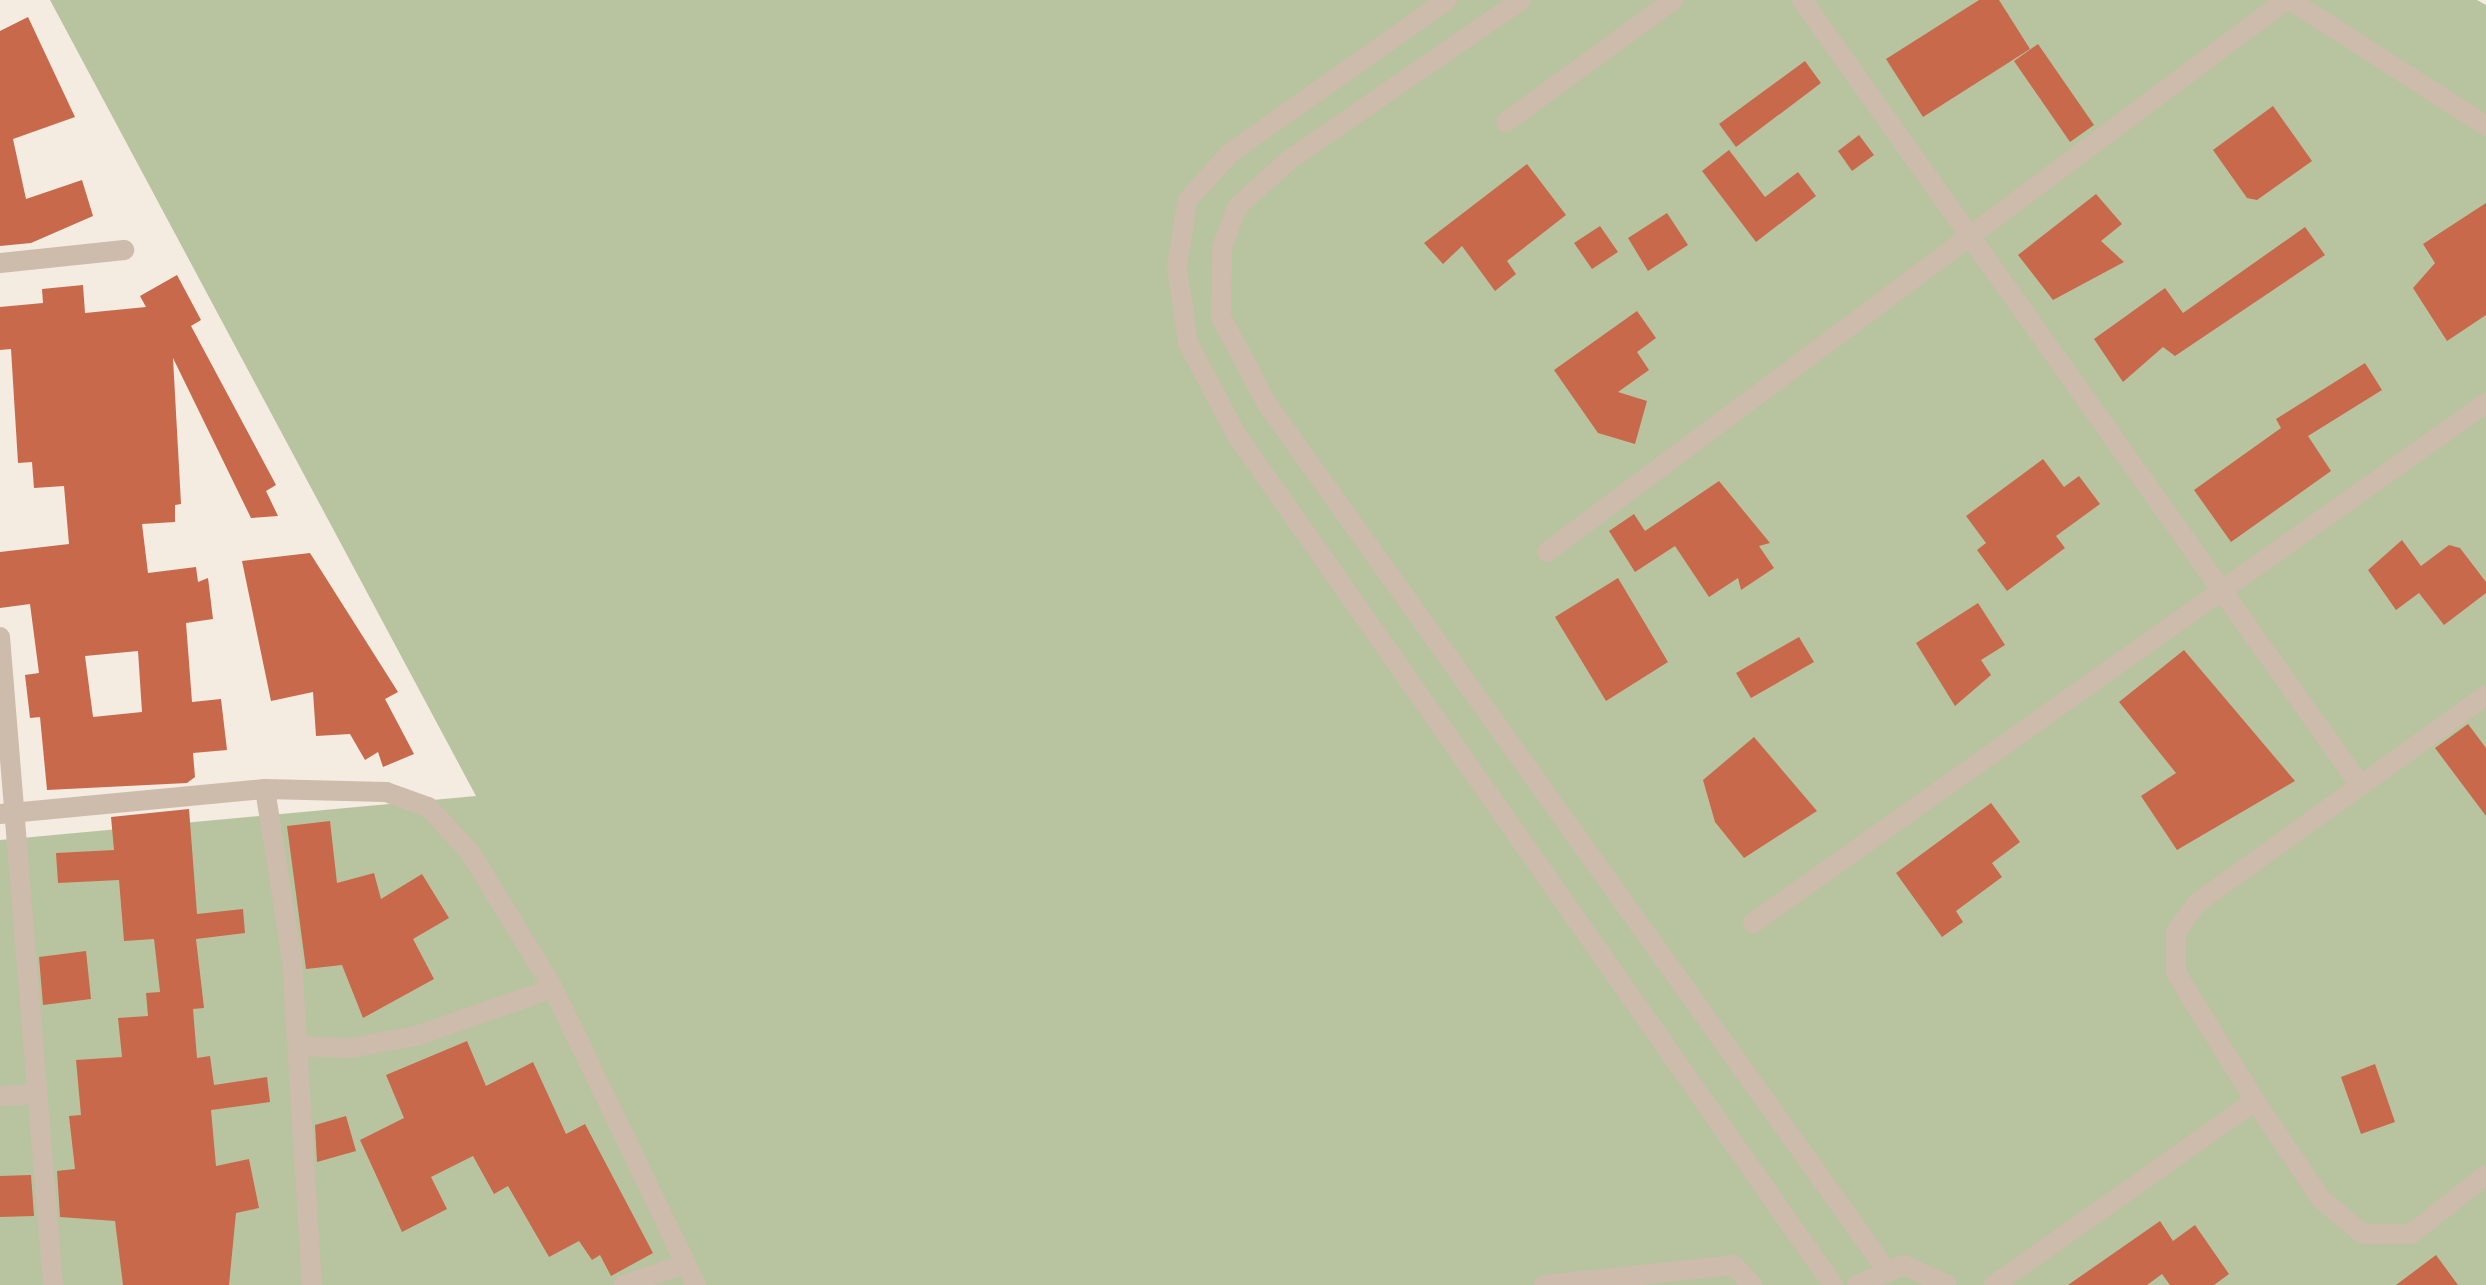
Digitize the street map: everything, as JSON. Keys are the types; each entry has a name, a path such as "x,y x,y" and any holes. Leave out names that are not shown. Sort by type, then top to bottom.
{"street":[{"path":"1447,0 1230,153 1187,201 1177,267 1188,343 1236,434 1833,1285"},
{"path":"1521,0 1289,160 1237,207 1222,247 1221,317 1267,404 1885,1268"},
{"path":"1506,122 1673,0"},
{"path":"1802,0 2358,782"},
{"path":"1547,552 1968,232 2288,0 2486,126"},
{"path":"0,263 124,250"},
{"path":"1753,923 2222,587 2486,403"},
{"path":"0,637 7,813 37,1094 53,1285"},
{"path":"2486,695 2358,782 2197,903 2176,932 2176,973 2255,1101 2321,1199 2363,1234 2411,1234 2486,1175"},
{"path":"7,813 265,789 386,792 428,807 470,852 553,988 696,1285"},
{"path":"265,789 298,1046 312,1285"},
{"path":"298,1046 350,1048 416,1036 553,988"},
{"path":"0,1096 37,1094"},
{"path":"1994,1285 2255,1101"},
{"path":"624,1285 684,1264"},
{"path":"1544,1285 1733,1265 1752,1285"},
{"path":"1857,1285 1885,1268 1923,1269 1947,1285"}],"green space":[{"path":"50,0 2477,0 2486,5 2486,1285 0,1285 0,840 476,796"}],"building":[{"path":"1979,0 1999,0 2030,49 1923,117 1886,59"},
{"path":"28,17 75,117 13,139 26,199 82,180 93,216 31,243 0,246 0,31"},
{"path":"2038,44 2094,125 2070,142 2014,61"},
{"path":"1805,61 1821,83 1736,147 1719,124"},
{"path":"2273,106 2312,161 2257,200 2247,198 2213,150"},
{"path":"1859,135 1874,155 1852,171 1838,151"},
{"path":"1729,150 1765,197 1798,172 1816,196 1756,242 1702,171"},
{"path":"1527,164 1566,215 1507,261 1516,274 1495,291 1462,246 1443,264 1424,243"},
{"path":"2096,194 2122,224 2101,241 2124,262 2053,300 2018,255"},
{"path":"2486,203 2486,315 2447,341 2413,288 2435,263 2423,244"},
{"path":"1667,213 1688,245 1648,271 1628,238"},
{"path":"1600,226 1618,252 1592,269 1574,243"},
{"path":"2305,227 2325,255 2175,356 2163,347 2123,382 2094,339 2165,288 2183,313"},
{"path":"177,275 201,320 191,326 276,485 266,491 278,516 251,518 173,358 181,504 175,505 175,522 142,524 148,573 196,567 198,582 208,578 213,619 186,623 192,702 221,699 227,750 193,753 195,777 187,783 47,790 40,717 30,718 25,675 39,673 30,604 0,608 0,552 69,544 64,486 34,488 32,462 18,463 11,349 0,350 0,307 43,303 42,289 83,285 85,313 146,307 140,296","holes":["138,651 142,712 93,717 85,656"]},
{"path":"1637,311 1656,338 1637,352 1649,370 1618,392 1647,401 1635,444 1598,433 1554,370"},
{"path":"2365,363 2382,390 2308,436 2331,471 2231,542 2194,490 2281,428 2276,419"},
{"path":"2043,459 2064,487 2079,476 2100,504 2056,536 2065,548 2007,591 1977,550 1986,543 1966,516"},
{"path":"1719,481 1770,543 1759,546 1774,568 1741,590 1738,578 1709,597 1675,546 1635,572 1609,531 1634,514 1645,531"},
{"path":"2402,540 2421,566 2449,545 2460,548 2486,582 2486,593 2444,625 2419,593 2396,610 2368,570"},
{"path":"310,553 398,692 385,699 414,754 383,767 378,752 365,760 350,734 316,736 313,692 271,701 242,561"},
{"path":"1618,578 1668,662 1606,701 1555,617"},
{"path":"1978,603 2005,645 1981,660 1991,675 1955,706 1916,643"},
{"path":"1799,637 1814,662 1751,698 1736,673"},
{"path":"2184,650 2295,781 2177,850 2141,796 2176,773 2119,702"},
{"path":"2468,724 2486,748 2486,816 2435,748"},
{"path":"1754,737 1817,811 1744,858 1715,822 1703,780"},
{"path":"1991,803 2020,842 1992,863 2002,877 1956,911 1963,922 1942,937 1896,873"},
{"path":"189,809 197,914 243,909 245,933 196,939 204,1008 193,1009 197,1058 210,1056 214,1085 267,1077 270,1102 211,1110 216,1166 249,1159 259,1208 236,1213 229,1285 123,1285 115,1221 60,1217 57,1171 75,1169 69,1116 81,1115 76,1060 122,1057 118,1018 148,1016 146,993 160,992 154,939 124,941 119,880 58,883 56,853 114,850 111,817"},
{"path":"330,821 337,883 374,873 381,899 422,874 449,918 413,939 434,979 363,1018 342,965 306,969 287,826"},
{"path":"86,951 91,999 43,1005 39,957"},
{"path":"467,1041 486,1086 533,1062 566,1134 585,1124 653,1253 611,1276 600,1255 592,1260 579,1241 549,1257 508,1186 494,1194 473,1156 431,1177 447,1209 402,1232 360,1140 404,1118 386,1075"},
{"path":"2375,1064 2395,1122 2361,1134 2341,1077"},
{"path":"346,1116 356,1151 317,1162 315,1125"},
{"path":"31,1175 34,1216 0,1217 0,1176"},
{"path":"2160,1221 2173,1241 2195,1225 2229,1274 2214,1285 2170,1285 2162,1274 2147,1285 2068,1285"},
{"path":"2436,1255 2458,1285 2396,1285"}]}
